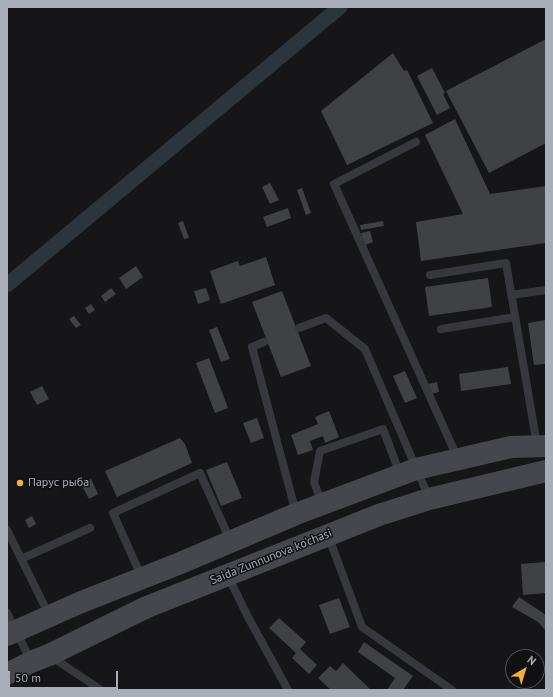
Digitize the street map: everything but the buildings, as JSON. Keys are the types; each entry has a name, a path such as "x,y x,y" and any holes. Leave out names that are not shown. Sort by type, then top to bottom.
{"main road":[{"path":"10,626 49,616 296,514 408,472 511,447 541,446"},
{"path":"511,447 519,477"},
{"name":"Saida Zunnunova ko'chasi","path":"7,674 147,607 328,534 379,515 429,499 546,471"}],"lane":[{"path":"416,142 334,184 459,459"},
{"path":"430,274 506,263 515,317 541,446"},
{"path":"511,295 546,290"},
{"path":"441,329 515,317"},
{"path":"299,328 326,318 365,349 408,472"},
{"path":"264,342 252,347 296,514"},
{"path":"322,504 314,482 320,451 383,428 408,472 429,499"},
{"path":"143,578 113,513 200,473 231,542"},
{"path":"21,559 90,528"},
{"path":"7,530 49,616"},
{"path":"328,534 362,627 452,690"},
{"path":"228,574 248,617 288,690"},
{"path":"10,626 40,658 101,690"}],"waterway":[{"path":"7,285 340,7"}],"place":[{"name":"Парус рыба","path":"20,483"}]}
